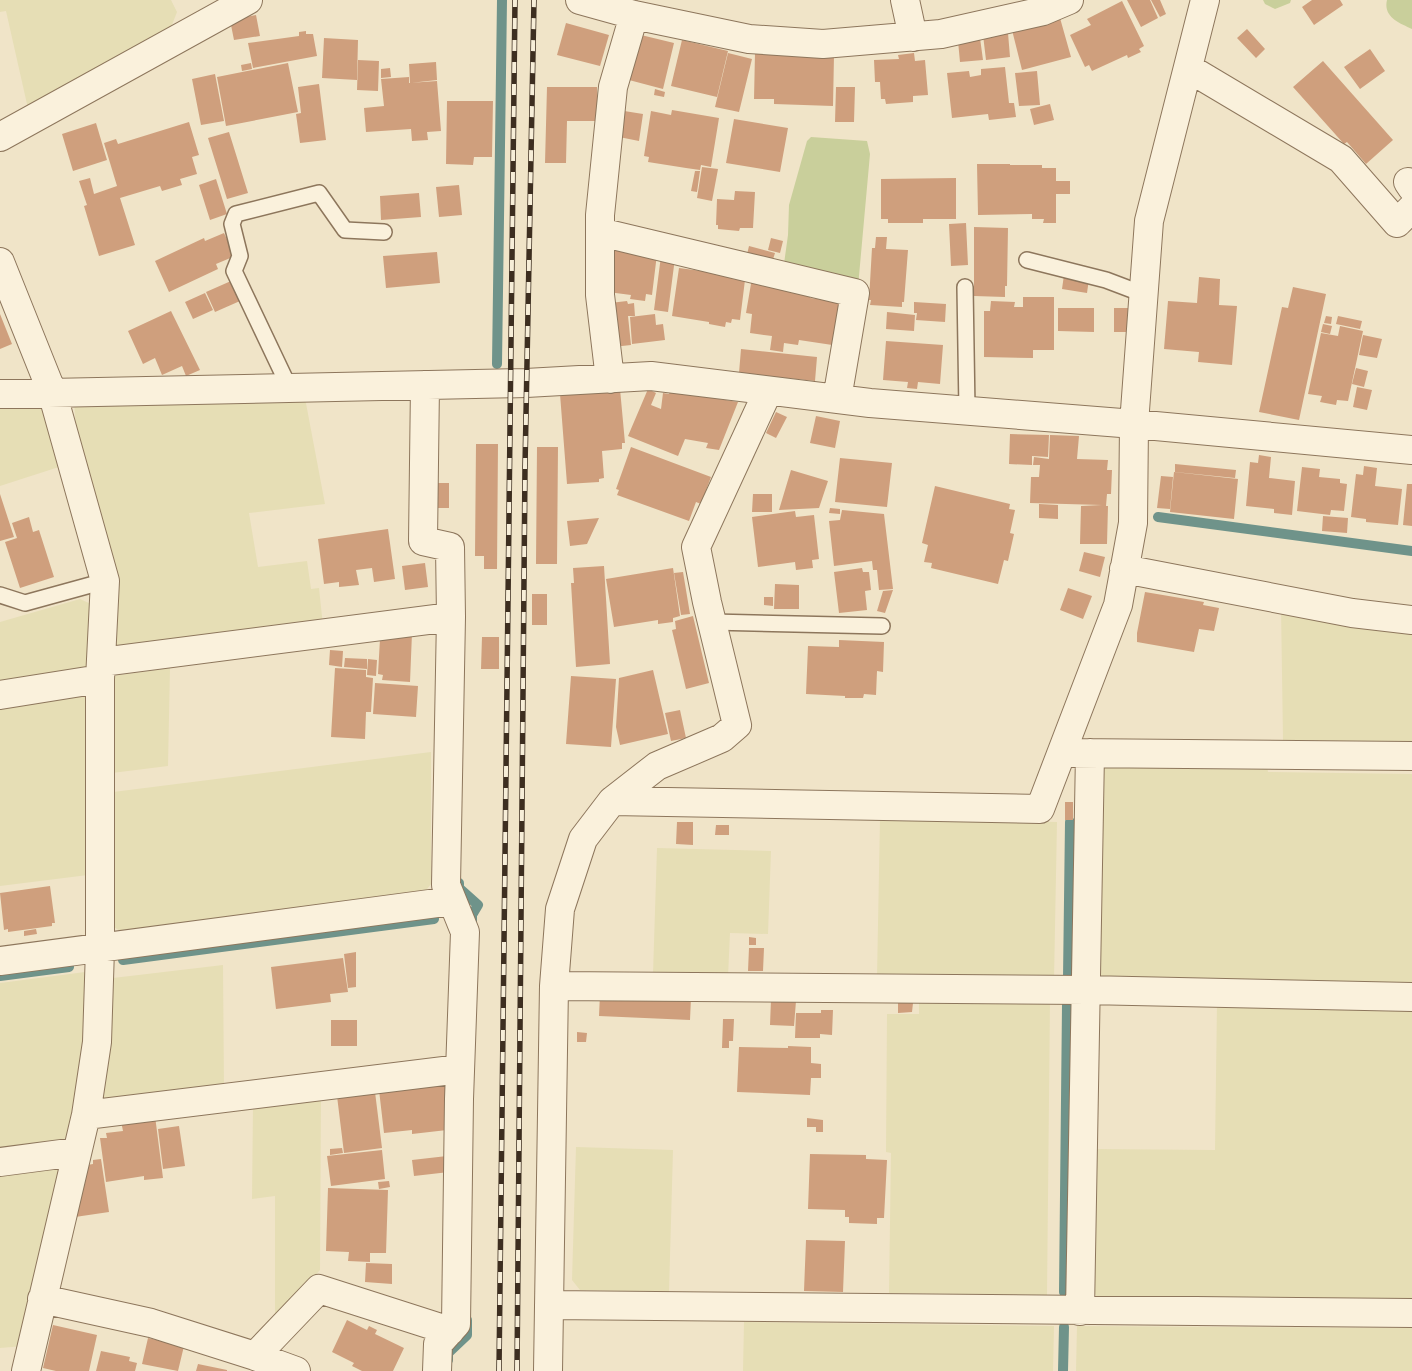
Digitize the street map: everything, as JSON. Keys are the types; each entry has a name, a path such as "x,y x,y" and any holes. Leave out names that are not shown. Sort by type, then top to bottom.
{"street":[{"path":"0,137 248,0"},
{"path":"580,0 634,15 758,39 823,44 941,34 1043,11 1069,0"},
{"path":"905,0 913,37"},
{"path":"612,801 1040,809 1118,605 1133,523 1134,424 1148,222 1205,0"},
{"path":"610,379 600,295 600,232 604,171 613,87 634,15"},
{"path":"1188,68 1341,159 1397,223 1411,193"},
{"path":"600,232 855,293 837,398"},
{"path":"0,262 52,392 105,581 101,670 100,949 97,1042 86,1115 26,1371"},
{"path":"0,394 526,383 651,376 837,398 1412,450"},
{"path":"425,385 423,541 450,547 451,617 446,885 465,932 460,1069 456,1324 438,1344 437,1371"},
{"path":"548,1371 554,986 560,909 583,839 612,801 657,766 722,738 737,725 696,546 768,391"},
{"path":"1124,569 1352,613 1412,620"},
{"path":"0,695 101,670 451,617"},
{"path":"1062,753 1412,756"},
{"path":"1080,1311 1090,753"},
{"path":"0,961 452,902"},
{"path":"554,986 1086,990 1412,997"},
{"path":"86,1115 460,1069"},
{"path":"0,1162 76,1152"},
{"path":"254,1356 319,1289 450,1331"},
{"path":"42,1300 150,1322 296,1371"},
{"path":"549,1305 1412,1313"}],"lane":[{"path":"289,388 234,271 240,256 232,224 236,214 318,193 345,230 384,232"},
{"path":"1027,260 1106,280 1143,294"},
{"path":"965,287 967,410"},
{"path":"0,595 25,603 105,581"},
{"path":"712,622 882,626"}],"shaded area":[{"path":"0,0 171,0 177,12 168,35 29,113 6,11 0,12"},
{"path":"305,398 325,504 249,513 258,567 307,561 311,589 319,588 323,626 122,651 111,641 115,567 76,433 74,400"},
{"path":"38,403 52,418 65,465 0,486 0,405"},
{"path":"80,599 93,605 91,669 0,687 0,622"},
{"path":"1281,607 1412,627 1412,742 1283,740"},
{"path":"170,668 168,766 112,773 113,676"},
{"path":"83,690 92,696 88,875 0,886 0,702"},
{"path":"431,752 431,884 423,894 122,932 112,926 113,792"},
{"path":"1097,766 1267,766 1268,772 1412,774 1412,985 1103,982 1094,976"},
{"path":"880,819 1057,822 1054,980 877,977"},
{"path":"657,848 771,851 768,934 730,933 728,977 653,974"},
{"path":"223,965 224,1090 108,1105 101,1095 108,1058 113,978"},
{"path":"85,972 85,1055 71,1138 0,1148 0,983"},
{"path":"919,1000 1050,1001 1047,1295 889,1293 891,1153 886,1152 887,1014 919,1014"},
{"path":"1217,1003 1412,1005 1412,1302 1099,1299 1090,1288 1092,1149 1215,1150"},
{"path":"321,1096 320,1270 275,1320 275,1196 252,1199 253,1105"},
{"path":"576,1147 673,1150 669,1292 580,1290 572,1280"},
{"path":"58,1160 64,1172 24,1346 0,1348 0,1168"},
{"path":"744,1322 1054,1326 1053,1371 743,1371"},
{"path":"1077,1326 1412,1328 1412,1371 1076,1371"}],"green space":[{"path":"1263,0 1291,0 1290,3 1275,9 1265,4"},
{"path":"1387,0 1412,0 1412,29 1393,19 1387,11"},
{"path":"811,137 867,141 870,154 858,287 783,271 788,235 789,205 807,141"}],"building":[{"path":"1127,0 1150,0 1158,18 1141,27"},
{"path":"1151,0 1160,0 1166,14 1160,17"},
{"path":"1312,0 1340,0 1343,5 1314,25 1302,7"},
{"path":"1122,1 1144,46 1139,49 1141,52 1128,58 1127,55 1092,71 1089,65 1085,67 1070,35 1091,25 1087,19"},
{"path":"256,15 260,36 234,40 230,20"},
{"path":"1060,18 1071,57 1022,70 1012,30"},
{"path":"566,23 609,35 600,66 557,55"},
{"path":"1247,29 1265,49 1256,58 1237,38"},
{"path":"306,31 306,34 313,34 317,56 253,68 248,43 299,36 299,32"},
{"path":"1008,33 1010,57 986,60 983,35"},
{"path":"641,35 674,43 663,89 629,80"},
{"path":"324,38 358,40 357,80 322,78"},
{"path":"980,38 983,60 960,62 958,41"},
{"path":"682,40 728,51 717,97 671,86"},
{"path":"1370,49 1385,71 1360,89 1344,67"},
{"path":"728,53 752,59 739,112 715,107"},
{"path":"755,53 834,55 833,106 774,104 774,99 754,99"},
{"path":"914,53 915,61 925,60 928,95 913,96 913,102 886,104 885,99 881,99 880,82 875,82 874,60 899,59 898,55"},
{"path":"358,60 379,61 378,91 357,90"},
{"path":"1323,61 1393,140 1366,164 1347,142 1344,144 1293,87"},
{"path":"436,62 437,80 410,83 409,64"},
{"path":"251,63 252,69 242,71 241,65"},
{"path":"288,63 298,112 226,126 217,77"},
{"path":"1005,67 1009,103 1014,103 1016,117 989,120 988,114 952,118 947,73 969,71 970,77 981,75 981,69"},
{"path":"390,68 391,77 381,78 381,69"},
{"path":"1037,71 1040,105 1019,106 1015,73"},
{"path":"215,74 224,121 201,125 192,79"},
{"path":"409,77 409,83 437,81 441,131 427,132 428,140 412,141 411,129 366,132 364,108 384,106 381,79"},
{"path":"319,84 326,140 300,143 296,114 301,113 298,87"},
{"path":"547,87 597,87 598,121 567,121 566,163 545,163"},
{"path":"836,87 855,87 854,122 835,122"},
{"path":"655,89 665,92 664,97 654,95"},
{"path":"447,101 493,101 492,157 474,157 473,165 446,164"},
{"path":"1050,104 1054,120 1034,125 1030,109"},
{"path":"618,110 643,114 639,141 614,136"},
{"path":"672,110 719,118 711,167 701,165 700,170 648,162 649,157 644,156 651,111 671,115"},
{"path":"734,119 788,128 780,172 726,163"},
{"path":"189,122 199,155 192,157 197,174 180,179 182,185 162,191 160,186 120,198 135,245 99,256 84,206 87,205 79,181 90,178 94,194 117,186 104,143 116,139 118,144"},
{"path":"96,123 107,160 73,171 62,134"},
{"path":"229,132 248,193 227,199 208,138"},
{"path":"977,164 1042,165 1042,168 1056,168 1056,181 1070,181 1070,194 1056,194 1056,223 1043,223 1044,219 1032,219 1032,214 978,215"},
{"path":"702,167 718,169 712,201 697,198"},
{"path":"695,171 700,171 697,192 691,191"},
{"path":"956,178 956,219 923,219 923,223 888,223 888,219 881,219 881,179"},
{"path":"216,179 227,214 210,220 199,185"},
{"path":"459,185 462,215 439,217 436,187"},
{"path":"735,191 755,192 753,228 740,228 739,231 718,229 718,225 716,225 717,199 734,200"},
{"path":"419,193 421,217 381,220 380,196"},
{"path":"966,223 968,265 951,266 949,224"},
{"path":"974,227 1008,228 1007,286 1005,286 1005,297 974,296"},
{"path":"224,233 235,256 216,264 218,269 169,292 155,261 204,238 205,241"},
{"path":"876,237 887,237 886,249 908,250 902,307 870,305 872,248 875,248"},
{"path":"771,238 783,241 780,253 768,250"},
{"path":"749,246 775,253 770,269 745,263"},
{"path":"614,249 657,254 652,295 646,294 645,301 630,299 631,295 608,292"},
{"path":"437,252 440,283 386,288 383,256"},
{"path":"661,256 675,258 668,312 654,310"},
{"path":"679,268 732,275 732,279 745,280 740,320 732,319 731,323 726,322 725,327 709,324 709,322 672,316"},
{"path":"1064,275 1089,279 1087,293 1062,289"},
{"path":"1199,277 1220,279 1219,305 1237,306 1232,365 1198,362 1199,352 1164,349 1168,301 1197,303"},
{"path":"752,278 811,290 810,298 846,303 839,346 799,340 798,345 784,343 783,352 770,350 772,336 750,333 752,314 746,313"},
{"path":"231,281 240,301 215,312 206,292"},
{"path":"1293,287 1326,294 1299,420 1259,412 1282,307 1288,308"},
{"path":"205,293 213,310 193,319 185,302"},
{"path":"1023,297 1054,297 1054,350 1033,350 1033,358 984,357 984,311 990,311 991,301 1015,302 1014,307 1023,307"},
{"path":"627,301 628,304 634,303 635,316 628,316 631,345 613,347 610,303"},
{"path":"914,302 946,304 945,322 916,320 917,313 914,313"},
{"path":"1058,308 1094,308 1094,332 1058,331"},
{"path":"1114,308 1128,308 1127,332 1114,332"},
{"path":"171,311 200,370 186,376 182,366 162,375 155,358 143,364 128,331"},
{"path":"887,312 915,315 914,331 886,329"},
{"path":"0,314 12,344 0,349"},
{"path":"655,314 656,325 663,324 665,340 632,344 630,317"},
{"path":"1326,316 1332,317 1331,324 1324,323"},
{"path":"1338,316 1362,321 1360,329 1336,324"},
{"path":"1323,324 1332,326 1330,334 1321,332"},
{"path":"1340,326 1363,331 1348,401 1337,400 1336,405 1320,402 1322,396 1308,394 1321,333 1338,336"},
{"path":"1363,335 1382,339 1377,358 1359,355"},
{"path":"886,341 943,345 940,384 918,382 917,389 907,388 908,382 883,380"},
{"path":"741,349 817,357 815,381 739,373"},
{"path":"1356,368 1368,371 1364,387 1352,384"},
{"path":"1357,387 1372,390 1367,410 1353,407"},
{"path":"620,389 625,443 622,443 622,449 602,451 604,478 599,479 599,482 567,484 560,394"},
{"path":"648,389 656,393 651,405 661,409 663,393 669,394 670,391 738,402 719,450 706,448 708,443 685,439 678,456 628,436"},
{"path":"776,412 787,417 776,438 766,433"},
{"path":"816,416 840,421 835,448 810,443"},
{"path":"1010,434 1049,435 1048,457 1032,456 1032,465 1009,464"},
{"path":"1050,435 1079,436 1077,459 1108,460 1107,470 1112,470 1111,494 1107,494 1106,506 1108,506 1107,544 1080,544 1081,506 1102,505 1030,503 1031,477 1039,477 1040,465 1033,465 1034,457 1049,459"},
{"path":"476,444 498,444 497,569 484,569 484,556 475,556"},
{"path":"537,447 558,447 557,564 536,564"},
{"path":"631,447 711,477 701,504 696,502 689,521 617,495 619,490 616,489"},
{"path":"1259,455 1271,457 1269,478 1295,481 1292,515 1274,513 1274,509 1246,506 1250,462 1258,463"},
{"path":"840,458 892,463 887,507 835,502"},
{"path":"1175,464 1236,470 1235,478 1175,472"},
{"path":"1364,466 1377,468 1375,486 1402,489 1398,525 1366,522 1366,519 1351,517 1356,474 1363,475"},
{"path":"1302,467 1320,469 1319,477 1340,479 1340,483 1347,484 1344,511 1331,510 1330,515 1297,511"},
{"path":"791,470 828,481 819,508 779,510"},
{"path":"1174,472 1238,479 1234,519 1170,512"},
{"path":"1161,476 1173,477 1170,509 1157,508"},
{"path":"436,483 449,483 449,508 436,508"},
{"path":"1407,484 1412,484 1412,526 1403,525"},
{"path":"935,486 1010,504 1009,509 1015,510 1010,533 1014,534 1008,561 1004,560 998,584 931,568 932,563 924,562 928,545 922,543"},
{"path":"0,494 14,537 0,541"},
{"path":"753,494 772,494 772,512 752,512"},
{"path":"1039,504 1058,505 1058,519 1039,518"},
{"path":"830,508 840,509 840,514 829,513"},
{"path":"842,510 884,514 893,589 879,590 877,570 873,570 872,561 834,566 829,521 840,520"},
{"path":"795,511 796,517 814,515 819,559 812,560 813,568 796,570 795,562 758,567 752,517"},
{"path":"1323,516 1348,518 1347,533 1322,531"},
{"path":"29,517 33,532 39,530 54,577 20,588 5,542 17,538 12,523"},
{"path":"599,518 587,544 570,546 567,521"},
{"path":"388,529 395,579 374,582 372,568 356,570 359,585 339,587 339,582 324,584 318,539"},
{"path":"1084,552 1105,557 1100,577 1079,571"},
{"path":"425,563 428,587 405,590 402,566"},
{"path":"604,566 610,664 576,667 571,583 574,583 573,568"},
{"path":"673,568 680,616 673,618 673,622 658,624 658,620 614,627 606,579"},
{"path":"862,568 863,572 869,572 871,590 865,591 867,610 839,613 834,572"},
{"path":"683,572 690,614 681,615 674,573"},
{"path":"775,584 799,585 799,609 774,609"},
{"path":"1068,588 1092,596 1083,619 1060,610"},
{"path":"893,590 885,613 877,611 883,591"},
{"path":"1145,592 1204,602 1203,605 1219,608 1214,631 1199,629 1194,652 1137,642"},
{"path":"532,594 547,594 547,625 532,625"},
{"path":"764,597 773,597 773,606 764,605"},
{"path":"693,616 709,683 686,689 672,630 676,629 675,621"},
{"path":"412,633 410,682 382,680 383,675 378,674 380,639"},
{"path":"482,637 499,637 499,669 481,669"},
{"path":"839,640 884,642 883,672 877,671 876,695 864,694 863,698 845,698 845,696 806,694 808,646 839,647"},
{"path":"330,650 343,651 342,667 329,665"},
{"path":"345,658 367,659 367,669 344,667"},
{"path":"368,659 377,660 376,676 367,675"},
{"path":"335,668 366,670 366,677 373,678 371,712 366,712 365,739 331,737"},
{"path":"653,670 668,734 620,745 616,727 619,678"},
{"path":"571,676 616,679 611,747 566,744"},
{"path":"375,683 418,686 416,717 373,714"},
{"path":"680,710 686,738 671,741 665,713"},
{"path":"1065,802 1073,802 1073,820 1065,820"},
{"path":"677,822 693,822 693,845 676,844"},
{"path":"716,825 729,825 729,835 715,835"},
{"path":"50,886 55,923 52,923 52,926 8,932 8,929 4,930 0,893"},
{"path":"36,929 37,934 24,936 24,931"},
{"path":"749,937 756,938 756,945 749,945"},
{"path":"749,948 764,948 763,971 748,971"},
{"path":"356,952 356,987 348,988 344,954"},
{"path":"343,958 348,992 330,994 331,1002 276,1009 271,967"},
{"path":"600,994 691,998 690,1020 599,1016"},
{"path":"771,1000 796,1001 794,1026 770,1025"},
{"path":"898,1003 913,1003 912,1012 898,1013"},
{"path":"821,1010 833,1010 832,1035 820,1034 820,1038 795,1038 796,1013 821,1013"},
{"path":"723,1019 734,1019 733,1041 729,1041 729,1048 722,1048"},
{"path":"331,1020 357,1020 357,1046 331,1046"},
{"path":"577,1032 587,1033 586,1042 577,1042"},
{"path":"788,1046 811,1047 811,1063 821,1064 821,1078 811,1078 810,1095 737,1092 739,1047 788,1048"},
{"path":"442,1083 442,1087 448,1087 447,1130 412,1134 412,1130 384,1133 379,1090"},
{"path":"375,1092 382,1148 344,1153 337,1096"},
{"path":"155,1116 163,1178 144,1180 144,1176 106,1182 100,1138 107,1138 106,1133 123,1131 121,1121"},
{"path":"807,1118 823,1120 823,1132 816,1132 816,1127 807,1127"},
{"path":"179,1126 185,1166 163,1169 158,1129"},
{"path":"342,1148 343,1153 330,1155 330,1149"},
{"path":"382,1150 385,1179 331,1186 327,1156"},
{"path":"810,1154 866,1155 866,1159 887,1160 884,1218 877,1218 877,1224 849,1223 849,1217 845,1217 845,1210 808,1209"},
{"path":"447,1156 449,1172 414,1176 412,1160"},
{"path":"101,1159 109,1212 75,1217 87,1165 93,1164 93,1160"},
{"path":"389,1181 390,1187 379,1189 378,1182"},
{"path":"328,1188 388,1190 386,1253 370,1253 370,1262 348,1261 349,1252 326,1251"},
{"path":"806,1240 845,1241 843,1292 804,1291"},
{"path":"366,1263 392,1264 392,1284 365,1282"},
{"path":"347,1320 367,1330 369,1326 377,1330 375,1334 404,1348 393,1371 362,1371 352,1366 354,1363 332,1352"},
{"path":"53,1325 97,1335 89,1371 56,1371 43,1368"},
{"path":"148,1338 184,1346 178,1371 142,1364"},
{"path":"101,1351 130,1357 129,1361 137,1363 135,1371 96,1371"},
{"path":"198,1364 227,1370 227,1371 196,1371"}],"waterway":[{"path":"497,364 502,0"},
{"path":"1158,517 1412,551"},
{"path":"1068,978 1070,822"},
{"path":"459,883 459,888 478,905 472,915 472,926"},
{"path":"123,960 434,919"},
{"path":"0,976 69,967"},
{"path":"1064,1292 1067,1005"},
{"path":"448,1360 448,1353 467,1335 467,1320"},
{"path":"1063,1371 1064,1327"}],"railway":[{"path":"499,1371 515,0"},
{"path":"517,1371 525,467 534,0"}]}
